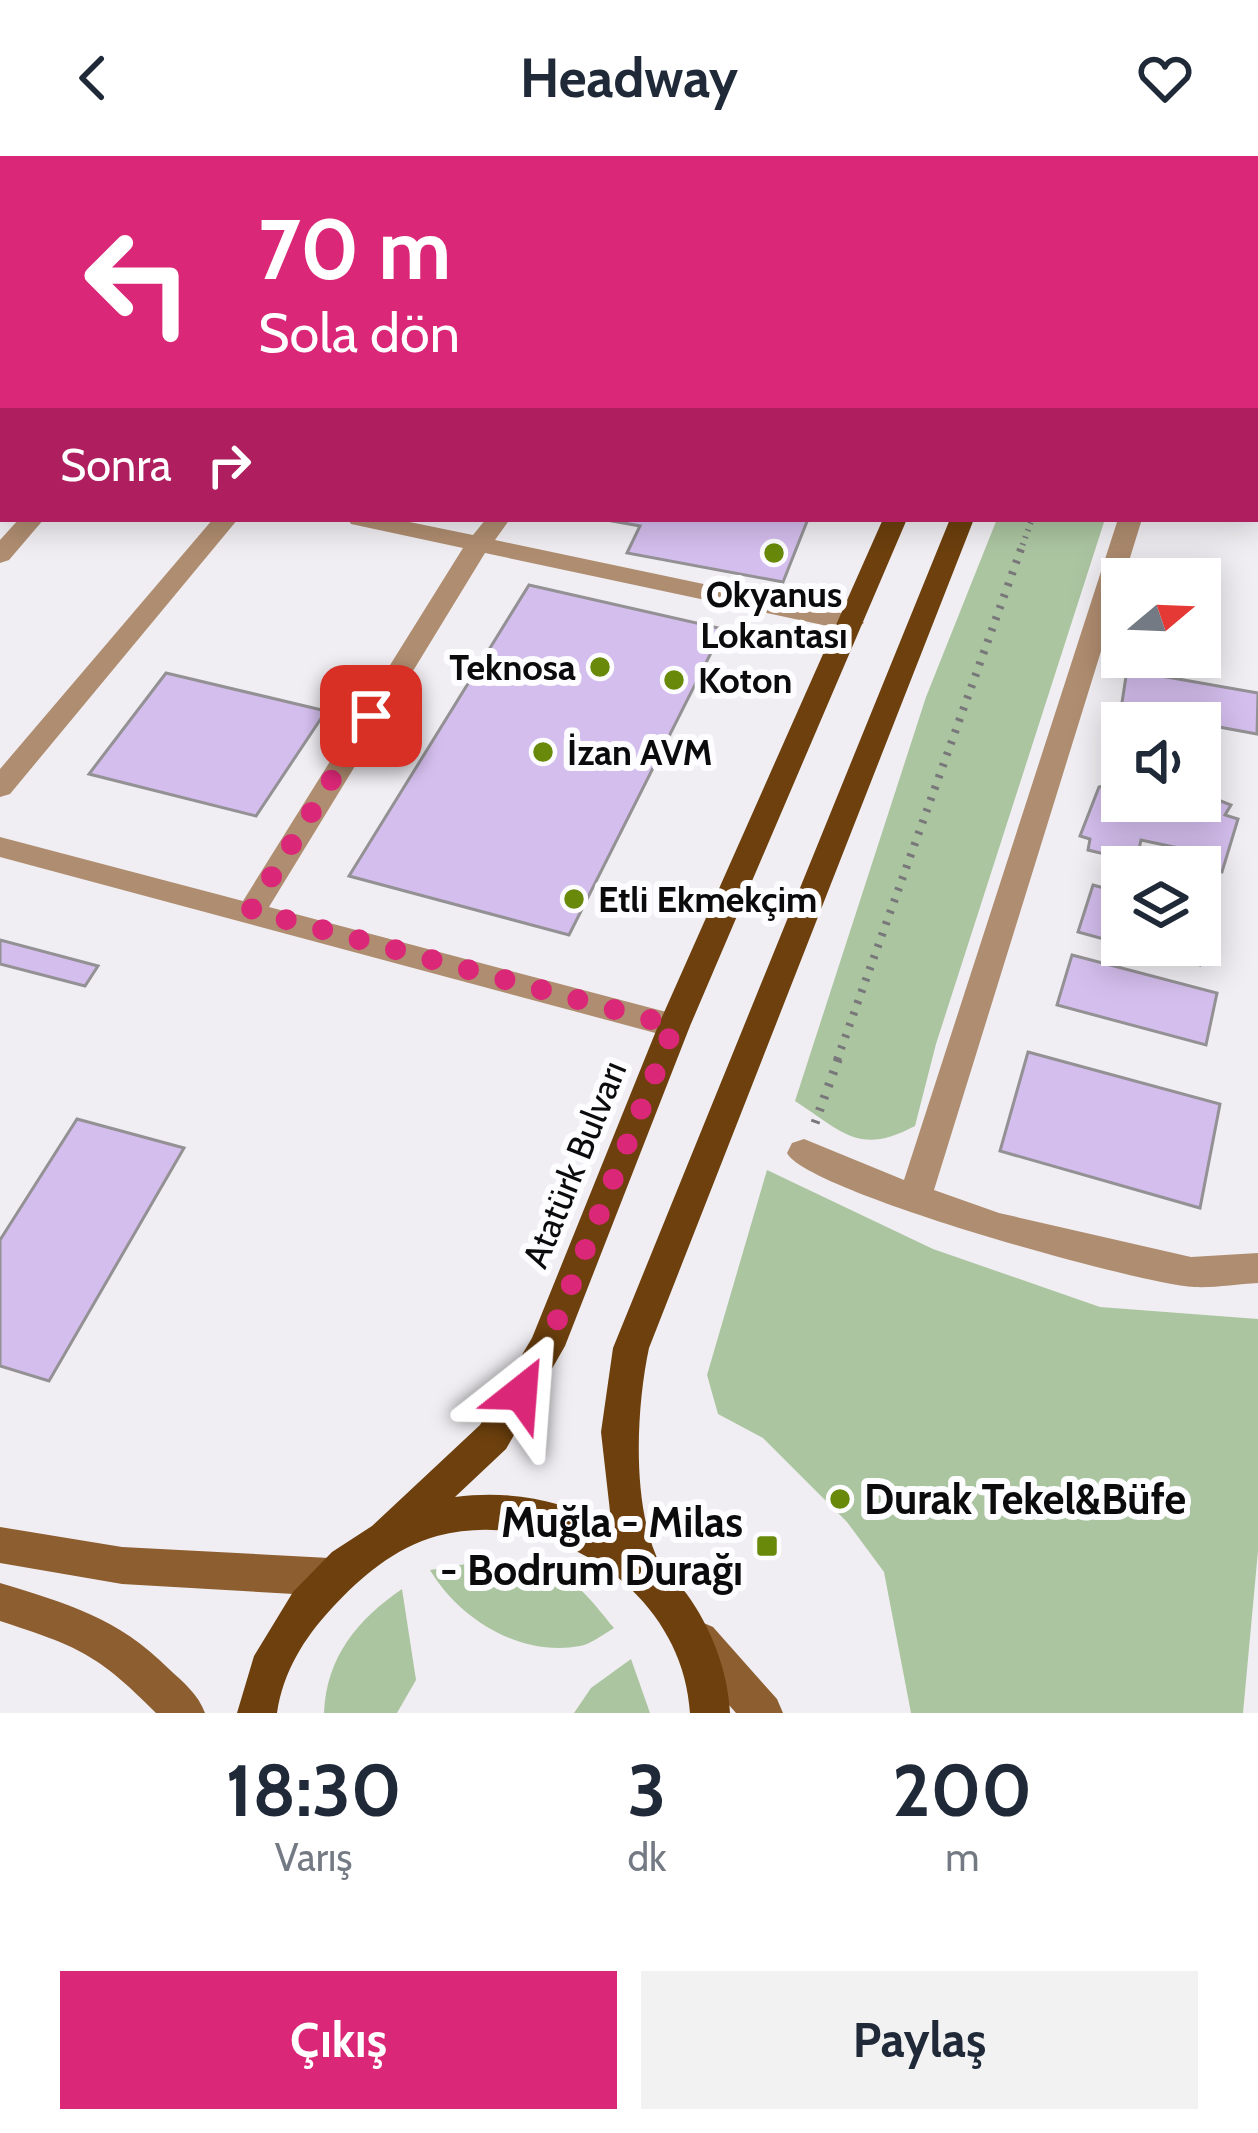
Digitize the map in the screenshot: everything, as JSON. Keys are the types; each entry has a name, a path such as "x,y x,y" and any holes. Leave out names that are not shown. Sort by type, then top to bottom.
{"main road":[{"name":"Atatürk Bulvarı","path":"387,1536 493,1437 547,1346 674,1026 894,522"},
{"path":"642,1567 625,1512 615,1450 619,1394 631,1348 961,522"},
{"path":"257,1713 284,1634 329,1576 387,1536 453,1514 521,1511 586,1530 642,1567 687,1626 710,1713"}],"street":[{"path":"0,555 29,522"},
{"path":"0,787 223,522"},
{"path":"374,522 851,623"},
{"path":"251,910 496,522"},
{"path":"915,1198 1129,522"},
{"path":"0,847 674,1026"},
{"path":"804,1153 999,1228 1191,1272 1258,1268"},
{"path":"0,1545 45,1557 329,1576"},
{"path":"0,1602 90,1631 133,1661 185,1713"},
{"path":"687,1626 763,1713"}],"path":[{"path":"804,1153 1031,522"}],"green space":[{"path":"996,522 1104,522 936,1044 915,1126 896,1135 865,1139 839,1130 795,1101 926,697"},
{"path":"767,1170 933,1249 1100,1307 1258,1319 1258,1551 1243,1713 911,1713 884,1572 847,1522 763,1438 718,1414 707,1375"},
{"path":"484,1561 560,1574 614,1628 584,1645 558,1648 535,1646 493,1631 457,1604 430,1570"},
{"path":"402,1589 416,1680 397,1713 324,1713 331,1674 347,1641"},
{"path":"631,1659 650,1713 574,1713 591,1688"}],"building":[{"path":"618,522 807,522 783,582 627,553 640,526"},
{"name":"İzan AVM","path":"529,585 723,629 569,935 349,876"},
{"path":"166,673 326,711 256,816 89,774"},
{"path":"1126,678 1173,678 1258,693 1257,734 1221,727 1221,702 1122,702"},
{"path":"1099,787 1101,822 1221,822 1221,801 1231,805 1225,815 1238,819 1222,872 1221,846 1169,846 1141,840 1140,846 1101,846 1101,853 1088,850 1090,839 1080,836"},
{"path":"1093,885 1101,887 1101,938 1078,932"},
{"path":"0,940 98,966 85,986 0,964"},
{"path":"1072,955 1217,993 1206,1045 1057,1005"},
{"path":"1028,1052 1220,1104 1200,1208 1000,1151"},
{"path":"77,1119 184,1148 49,1381 0,1366 0,1240"}],"place":[{"name":"Okyanus Lokantası","path":"774,553"},
{"name":"Teknosa","path":"600,667"},
{"name":"Koton","path":"674,680"},
{"name":"İzan AVM","path":"543,752"},
{"name":"Etli Ekmekçim","path":"574,899"},
{"name":"Durak Tekel&Büfe","path":"840,1499"},
{"name":"Muğla - Milas - Bodrum Durağı","path":"767,1546"}],"route":[{"path":"371,716 251,910 674,1026 547,1346 521,1393"}]}
